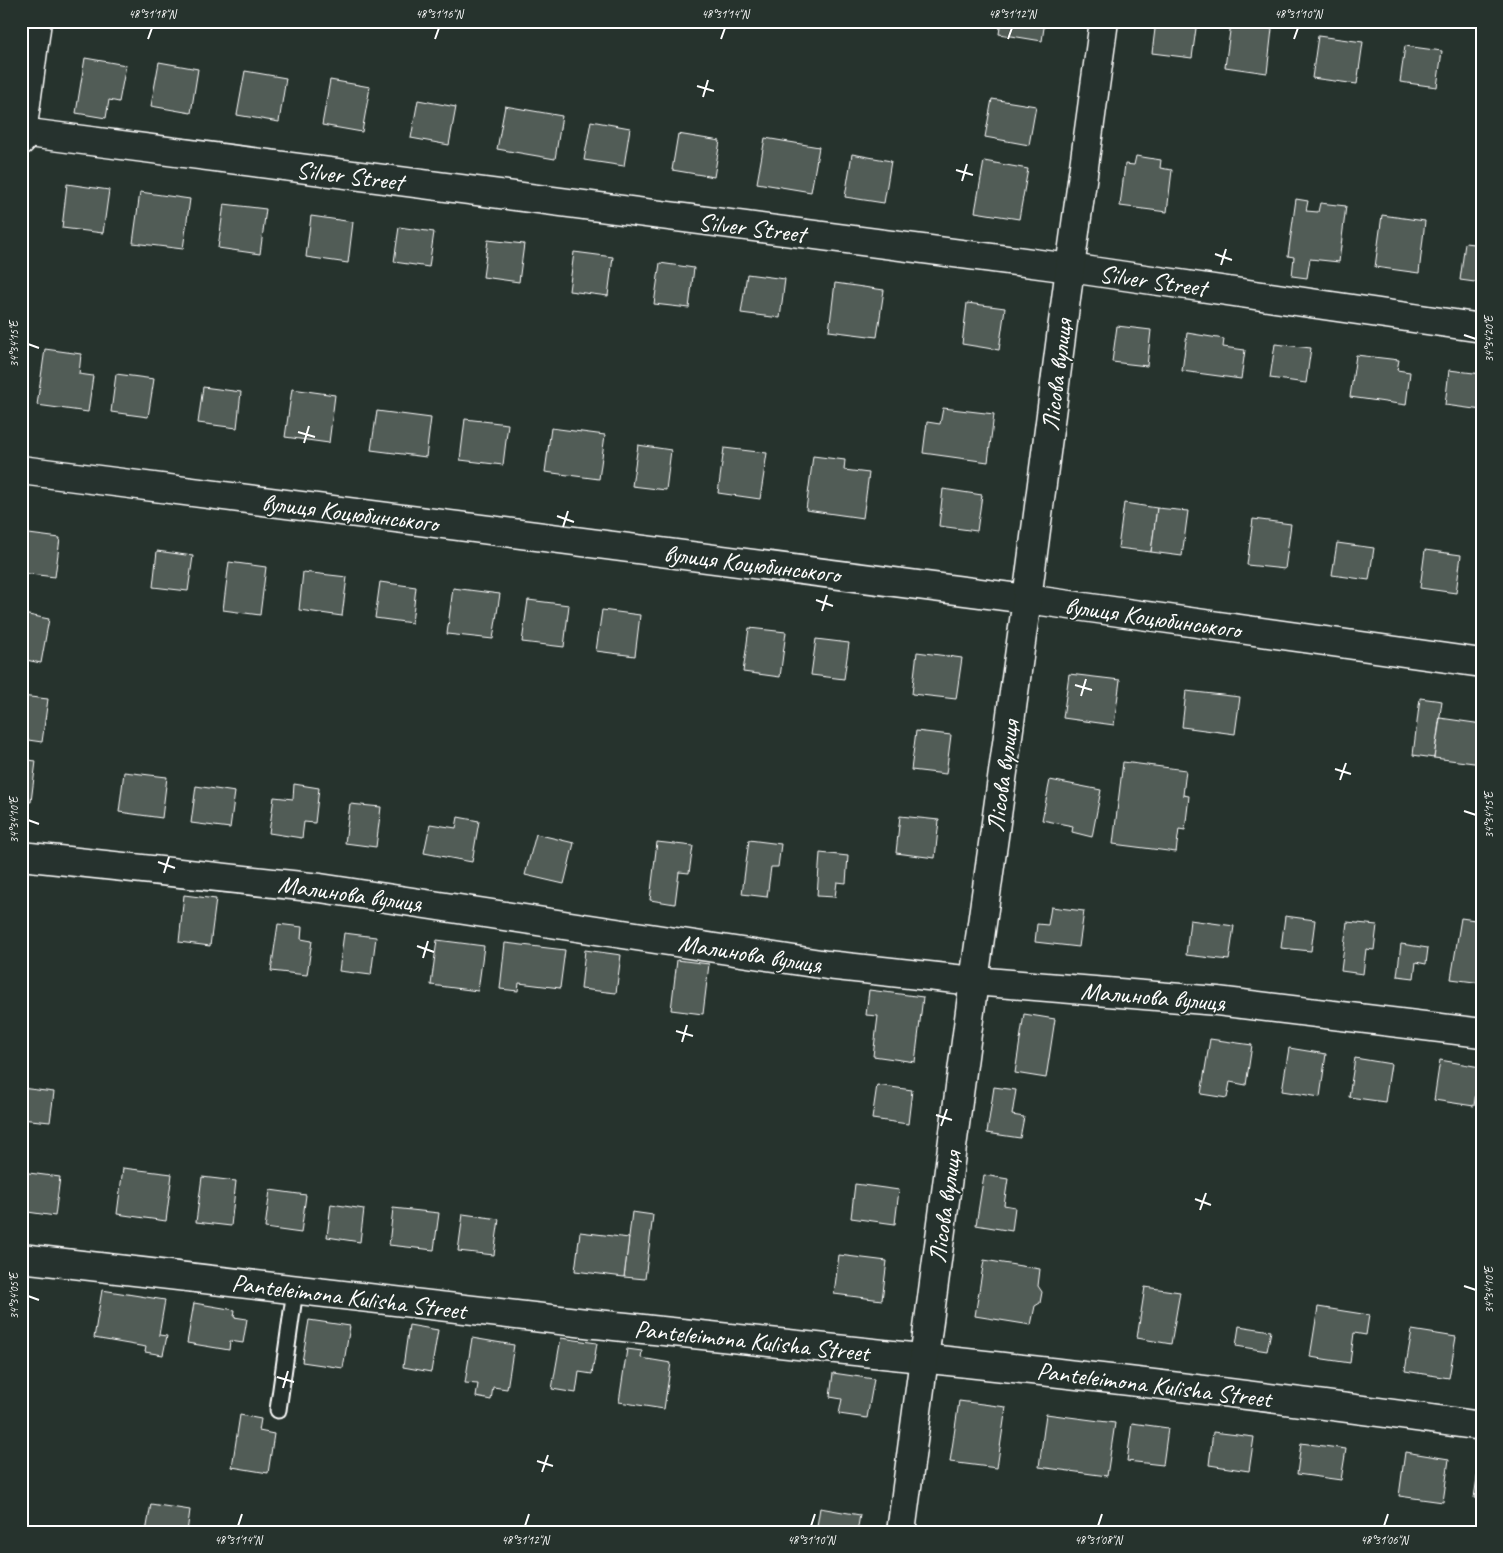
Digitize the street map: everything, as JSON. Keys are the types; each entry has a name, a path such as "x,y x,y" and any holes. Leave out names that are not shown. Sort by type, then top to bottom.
{"street":[{"path":"22,135 37,21"},
{"name":"Лісова вулиця","path":"901,1532 1104,21"},
{"name":"Silver Street","path":"22,135 1070,268 1482,328"},
{"name":"вулиця Коцюбинського","path":"21,470 1027,599 1482,663"},
{"name":"Малинова вулиця","path":"21,856 320,888 827,965 974,981 1217,1000 1482,1032"},
{"name":"Panteleimona Kulisha Street","path":"21,1258 582,1322 924,1357 1351,1408 1482,1426"}],"lane":[{"path":"278,1410 295,1290"}],"building":[{"path":"1001,21 1045,21 1042,41 999,34"},
{"path":"1156,21 1197,21 1192,58 1152,53"},
{"path":"1231,24 1272,29 1267,73 1225,67"},
{"path":"1318,36 1363,42 1357,84 1312,78"},
{"path":"1405,46 1442,51 1437,87 1400,82"},
{"path":"85,58 126,65 119,102 109,100 106,118 76,113"},
{"path":"159,62 198,69 191,113 151,106"},
{"path":"245,71 286,78 279,122 237,115"},
{"path":"330,80 370,87 362,132 322,125"},
{"path":"992,99 1036,106 1029,145 985,137"},
{"path":"418,100 456,107 449,145 411,138"},
{"path":"505,106 562,116 555,159 497,149"},
{"path":"591,121 630,128 624,166 584,160"},
{"path":"678,134 720,141 714,177 672,170"},
{"path":"765,138 819,147 811,192 757,183"},
{"path":"852,154 891,161 884,203 845,197"},
{"path":"1136,156 1161,160 1160,168 1172,170 1167,212 1120,206 1125,164 1134,165"},
{"path":"984,161 1028,169 1019,219 975,212"},
{"path":"67,184 109,190 103,233 62,228"},
{"path":"140,192 190,199 183,249 133,243"},
{"path":"1296,199 1308,201 1306,211 1318,212 1320,203 1346,206 1339,262 1310,259 1307,278 1292,276 1294,257 1288,256"},
{"path":"224,204 266,209 260,254 218,248"},
{"path":"1382,215 1425,221 1419,273 1375,267"},
{"path":"311,216 353,222 348,263 306,257"},
{"path":"399,227 434,232 429,267 394,262"},
{"path":"488,240 524,244 519,282 483,277"},
{"path":"1465,243 1482,245 1482,283 1460,280"},
{"path":"574,252 613,257 608,296 569,291"},
{"path":"660,263 694,268 689,308 654,304"},
{"path":"747,274 785,279 780,318 741,313"},
{"path":"835,283 884,290 877,337 829,331"},
{"path":"967,303 1005,308 999,350 962,344"},
{"path":"1117,326 1151,330 1147,366 1112,362"},
{"path":"1187,333 1224,339 1223,347 1245,350 1241,379 1182,371"},
{"path":"1275,344 1311,348 1306,383 1270,378"},
{"path":"45,349 81,354 79,374 93,376 88,412 37,405"},
{"path":"1356,355 1399,360 1397,370 1410,372 1406,405 1350,397"},
{"path":"1449,370 1482,374 1480,388 1482,388 1482,410 1445,405"},
{"path":"116,374 154,379 148,417 111,412"},
{"path":"203,387 241,392 237,428 198,423"},
{"path":"292,389 335,395 329,443 285,437"},
{"path":"943,408 994,414 988,462 923,453 927,422 940,424"},
{"path":"377,411 431,418 426,457 371,450"},
{"path":"465,419 508,424 503,465 460,460"},
{"path":"551,428 605,435 599,479 545,472"},
{"path":"638,445 671,450 666,490 632,486"},
{"path":"724,448 767,453 760,499 718,493"},
{"path":"813,456 845,460 844,470 869,473 863,518 806,510"},
{"path":"943,489 982,495 977,531 939,526"},
{"path":"1124,503 1157,508 1151,552 1118,548"},
{"path":"1157,508 1188,511 1182,556 1151,552"},
{"path":"1253,519 1291,524 1285,569 1247,565"},
{"path":"21,533 60,538 55,577 21,573"},
{"path":"1337,543 1374,548 1369,580 1332,575"},
{"path":"1425,550 1461,555 1456,593 1420,588"},
{"path":"157,551 193,556 188,591 153,587"},
{"path":"229,562 266,567 260,615 223,610"},
{"path":"303,572 347,577 342,616 299,610"},
{"path":"380,582 416,587 412,623 375,618"},
{"path":"453,588 500,594 493,639 447,634"},
{"path":"528,600 569,605 564,647 522,642"},
{"path":"602,610 640,615 635,656 596,651"},
{"path":"23,614 49,619 41,663 21,659 21,620"},
{"path":"749,628 786,632 780,677 743,672"},
{"path":"816,639 849,643 844,679 811,675"},
{"path":"917,652 962,658 956,699 912,694"},
{"path":"1069,674 1120,680 1114,725 1063,718"},
{"path":"1186,691 1240,697 1235,734 1182,727"},
{"path":"21,696 48,699 42,742 21,739"},
{"path":"1420,698 1442,701 1434,758 1413,755"},
{"path":"1440,718 1482,724 1482,764 1434,758"},
{"path":"916,731 951,735 946,774 911,770"},
{"path":"21,759 36,761 31,802 21,801"},
{"path":"1123,762 1186,770 1183,795 1189,796 1185,830 1179,829 1176,852 1113,844"},
{"path":"124,772 167,777 162,818 119,812"},
{"path":"1050,780 1101,790 1092,837 1072,832 1073,826 1042,820"},
{"path":"294,784 319,788 315,823 304,822 302,838 269,833 274,797 293,799"},
{"path":"196,786 235,792 230,828 191,823"},
{"path":"350,804 381,807 376,847 345,843"},
{"path":"900,816 939,820 935,858 896,853"},
{"path":"458,817 479,821 472,862 424,853 430,824 456,828"},
{"path":"536,834 574,843 564,884 525,875"},
{"path":"749,840 781,844 778,867 771,867 767,897 742,894"},
{"path":"657,842 693,846 689,873 679,872 675,904 650,900"},
{"path":"820,853 848,856 846,883 837,882 835,897 817,896"},
{"path":"184,895 216,899 210,946 179,942"},
{"path":"1051,907 1084,911 1079,947 1035,942 1037,924 1048,925"},
{"path":"1285,916 1315,920 1311,951 1281,948"},
{"path":"1461,918 1482,921 1482,983 1451,979"},
{"path":"1190,920 1234,926 1229,960 1186,955"},
{"path":"1347,922 1377,925 1374,950 1366,949 1363,974 1341,971"},
{"path":"278,924 302,927 301,939 312,941 307,975 271,971"},
{"path":"344,933 376,937 371,975 339,971"},
{"path":"437,940 484,946 478,991 431,985"},
{"path":"505,943 565,950 560,988 519,983 518,991 500,989"},
{"path":"1401,944 1428,948 1426,964 1416,962 1414,978 1397,976"},
{"path":"585,950 621,955 616,993 581,989"},
{"path":"677,960 709,964 703,1014 671,1010"},
{"path":"869,990 923,997 915,1062 873,1056 878,1016 866,1015"},
{"path":"1024,1014 1055,1019 1046,1078 1015,1073"},
{"path":"1210,1039 1252,1045 1246,1085 1230,1082 1227,1098 1201,1094"},
{"path":"1289,1048 1326,1054 1320,1097 1282,1091"},
{"path":"1355,1058 1391,1064 1385,1102 1349,1097"},
{"path":"1440,1060 1480,1067 1474,1106 1434,1100"},
{"path":"877,1085 912,1090 908,1124 872,1119"},
{"path":"994,1087 1016,1090 1012,1115 1024,1117 1020,1138 987,1133"},
{"path":"21,1088 54,1092 50,1122 21,1119"},
{"path":"123,1168 172,1174 166,1221 117,1214"},
{"path":"21,1172 60,1177 55,1216 21,1211"},
{"path":"984,1175 1008,1179 1004,1205 1015,1207 1012,1231 976,1225"},
{"path":"202,1177 236,1181 231,1226 196,1222"},
{"path":"855,1184 899,1190 895,1224 851,1218"},
{"path":"270,1190 306,1195 301,1233 265,1228"},
{"path":"331,1204 364,1209 360,1242 327,1237"},
{"path":"393,1208 439,1213 434,1250 389,1245"},
{"path":"632,1212 653,1215 645,1279 624,1277"},
{"path":"463,1214 499,1219 494,1255 458,1251"},
{"path":"580,1232 629,1238 624,1277 575,1271"},
{"path":"839,1255 887,1261 882,1300 834,1294"},
{"path":"984,1260 1040,1269 1038,1286 1042,1292 1040,1303 1035,1306 1031,1325 975,1316"},
{"path":"1145,1287 1180,1292 1171,1344 1137,1338"},
{"path":"102,1290 165,1300 159,1335 167,1336 163,1355 145,1352 146,1347 94,1338"},
{"path":"194,1303 235,1310 234,1317 247,1319 243,1343 230,1341 229,1350 187,1343"},
{"path":"1318,1307 1369,1315 1366,1335 1354,1333 1350,1363 1310,1357"},
{"path":"309,1320 350,1326 343,1368 302,1362"},
{"path":"409,1325 438,1330 431,1372 403,1367"},
{"path":"1239,1326 1271,1331 1267,1351 1236,1346"},
{"path":"1412,1330 1456,1337 1449,1378 1405,1371"},
{"path":"472,1338 514,1345 507,1389 493,1387 491,1400 476,1397 478,1384 465,1383"},
{"path":"561,1338 597,1343 592,1374 579,1372 576,1393 552,1389"},
{"path":"627,1349 642,1351 641,1358 671,1363 664,1409 619,1402"},
{"path":"833,1373 874,1379 867,1418 839,1414 842,1399 830,1397"},
{"path":"959,1401 1006,1407 997,1468 950,1462"},
{"path":"1046,1414 1115,1423 1107,1476 1039,1467"},
{"path":"240,1415 261,1419 259,1431 274,1434 268,1473 232,1467"},
{"path":"1132,1423 1168,1428 1163,1465 1127,1461"},
{"path":"1213,1432 1254,1437 1249,1471 1209,1465"},
{"path":"1301,1443 1346,1449 1341,1480 1297,1474"},
{"path":"1405,1452 1449,1459 1443,1502 1399,1496"},
{"path":"1479,1464 1482,1464 1482,1499 1474,1498"},
{"path":"151,1504 190,1510 187,1532 146,1532"},
{"path":"820,1508 860,1515 857,1532 816,1532"}]}
